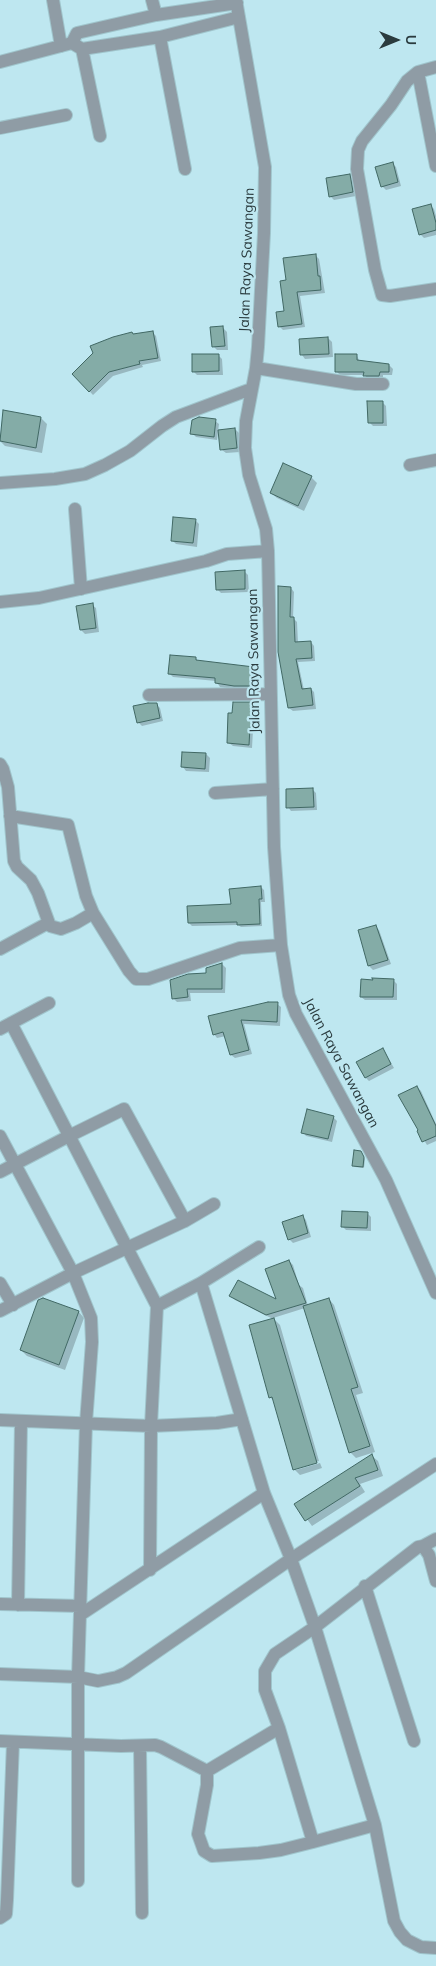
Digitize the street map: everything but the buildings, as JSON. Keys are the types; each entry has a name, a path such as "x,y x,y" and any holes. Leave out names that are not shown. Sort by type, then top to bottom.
{"street":[{"path":"53,0 72,46 100,136"},
{"path":"152,0 156,15"},
{"path":"72,46 77,33 156,15 236,1"},
{"name":"Jalan Raya Sawangan","path":"236,1 265,167 264,233 256,368 246,421 245,448 249,476 266,529 268,551 274,847 281,945 289,995 296,1014 386,1180 436,1293"},
{"path":"0,62 72,46 160,37 239,17"},
{"path":"160,37 185,169"},
{"path":"436,67 418,72 407,81 391,105 362,141 358,150 357,169 375,270 382,295 390,296 436,289"},
{"path":"418,72 436,166"},
{"path":"0,128 66,116"},
{"path":"256,368 356,384 383,384"},
{"path":"0,483 55,479 85,474 106,465 130,451 176,417 251,389"},
{"path":"410,465 436,460"},
{"path":"75,509 82,589"},
{"path":"0,602 39,598 82,589 206,561 227,554 268,551"},
{"path":"149,695 270,694"},
{"path":"0,764 8,787 6,812 14,861 17,867 31,880 38,893 48,923 50,926 61,929 93,914"},
{"path":"215,793 273,789"},
{"path":"6,812 68,825 86,896 93,914 136,979 148,979 240,948 281,945"},
{"path":"0,949 48,923"},
{"path":"49,1002 6,1026 69,1136 157,1306 151,1426 150,1570"},
{"path":"0,1172 124,1109 185,1221"},
{"path":"0,1136 73,1273 91,1318 92,1342 86,1424 78,1677 80,1744 78,1881"},
{"path":"0,1311 73,1273 185,1221 214,1204"},
{"path":"157,1306 201,1283 259,1247"},
{"path":"0,1283 13,1305"},
{"path":"201,1283 264,1493 291,1559 315,1627 375,1825 394,1921 407,1940 421,1947 436,1948"},
{"path":"0,1420 151,1426 217,1423 242,1419"},
{"path":"18,1605 21,1421"},
{"path":"0,1674 78,1677 98,1681 126,1673 291,1559 436,1464"},
{"path":"0,1604 80,1611 150,1570 264,1493"},
{"path":"313,1842 279,1728 265,1690 265,1671 275,1654 315,1627 410,1551 436,1539"},
{"path":"423,1546 429,1555 436,1581"},
{"path":"366,1586 414,1741"},
{"path":"207,1771 279,1728"},
{"path":"0,1741 161,1747 207,1771"},
{"path":"0,1918 6,1914 13,1742"},
{"path":"140,1746 142,1913"},
{"path":"207,1771 207,1785 198,1834 204,1851 212,1856 281,1850 375,1825"}]}
